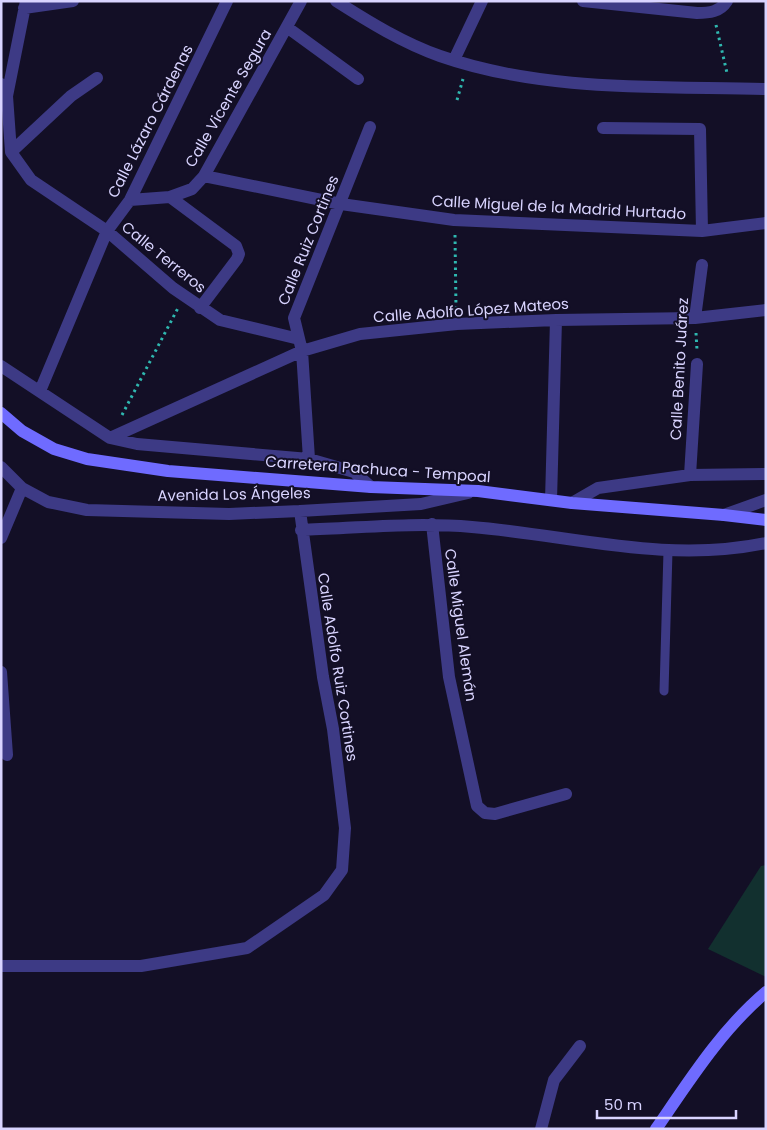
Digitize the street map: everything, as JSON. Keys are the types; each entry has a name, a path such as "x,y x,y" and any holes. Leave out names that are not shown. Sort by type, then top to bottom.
{"main road":[{"name":"Carretera Pachuca - Tempoal","path":"1,413 22,431 54,449 87,459 168,471 371,487 478,491 572,503 766,520"},
{"path":"656,1129 693,1075 744,1010 766,992"}],"street":[{"path":"11,152 4,90 25,5 73,1"},
{"name":"Calle Vicente Segura","path":"130,200 170,197 192,188 204,176 258,76 288,28 301,1"},
{"path":"336,1 392,35 454,60 512,74 589,84 766,89"},
{"path":"454,60 482,1"},
{"path":"583,1 696,14 712,13 724,6 727,1"},
{"name":"Calle Lázaro Cárdenas","path":"40,391 107,231 130,200 223,4"},
{"path":"288,28 358,79"},
{"path":"11,152 71,96 97,78"},
{"name":"Calle Ruiz Cortines","path":"309,459 301,345 294,318 341,204 370,126"},
{"path":"603,128 700,129 702,231"},
{"name":"Calle Terreros","path":"11,152 31,180 107,231 200,308 220,320 301,345"},
{"name":"Calle Miguel de la Madrid Hurtado","path":"204,176 341,204 454,220 702,231 766,223"},
{"path":"170,197 236,246 239,254 238,259 200,308"},
{"name":"Calle Benito Juárez","path":"695,318 702,266"},
{"name":"Calle Adolfo López Mateos","path":"110,438 301,345 360,334 457,324 556,320 695,318 766,310"},
{"path":"551,500 556,320"},
{"name":"Calle Benito Juárez","path":"690,475 697,364"},
{"path":"1,366 110,438 137,444 309,459 354,472 371,487"},
{"name":"Avenida Los Ángeles","path":"1,467 22,488 48,502 87,510 229,514 300,511 421,504 478,491"},
{"path":"572,503 598,488 690,475 766,474"},
{"path":"1,538 22,488"},
{"path":"724,515 766,500"},
{"name":"Calle Adolfo Ruiz Cortines","path":"1,966 141,966 247,948 324,895 342,870 345,828 333,729 301,530 300,511"},
{"path":"301,530 432,524 473,527 632,549 668,551 738,549 766,543"},
{"name":"Calle Miguel Alemán","path":"432,524 449,677 477,806 485,813 495,814 566,794"},
{"path":"1,672 7,755"},
{"path":"541,1129 554,1080 580,1046"}],"lane":[{"path":"664,691 668,551"}],"path":[{"path":"712,13 727,74"},
{"path":"457,100 468,64"},
{"path":"454,220 457,324"},
{"name":"Calle Benito Juárez","path":"695,318 697,364"},
{"path":"110,438 171,323"}],"green space":[{"path":"766,865 766,977 708,949 761,866"}]}
